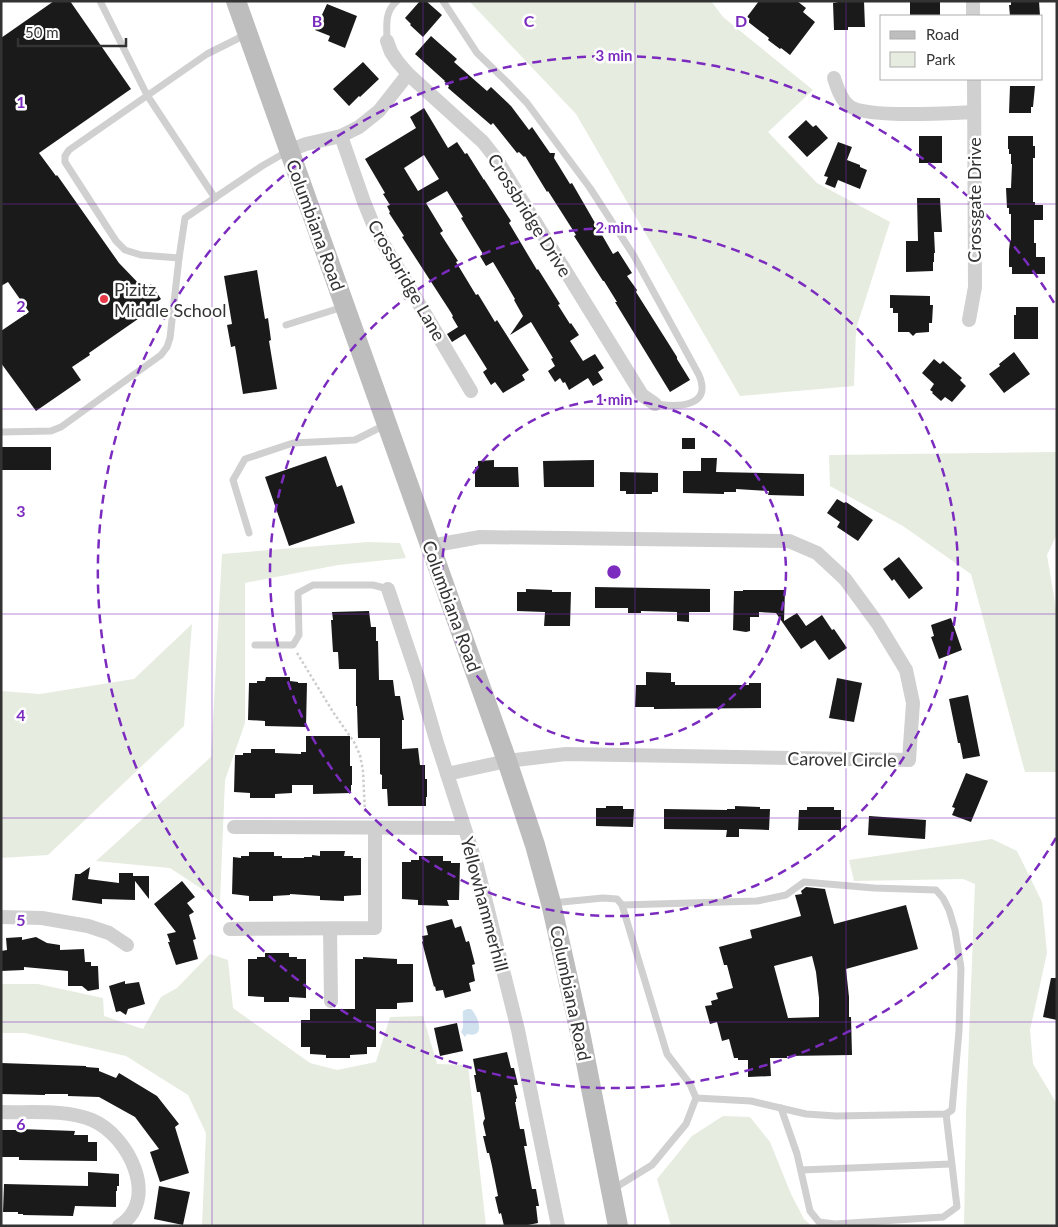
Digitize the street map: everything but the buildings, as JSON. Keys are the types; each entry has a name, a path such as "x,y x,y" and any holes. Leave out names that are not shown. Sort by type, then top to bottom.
{"main road":[{"name":"Columbiana Road","path":"236,1 507,761 535,845 551,903 581,1037 618,1226"}],"street":[{"path":"973,1 973,15"},
{"name":"Crossbridge Drive","path":"387,41 391,52 408,74 484,142 642,394 655,404"},
{"path":"288,151 306,144 341,136 359,126 379,111 408,74"},
{"path":"834,78 841,96 848,106 864,112 893,114 974,112"},
{"name":"Crossgate Drive","path":"969,320 975,287 974,80"},
{"name":"Crossbridge Lane","path":"341,136 373,224 472,391"},
{"name":"Carovel Circle","path":"430,546 480,537 789,541 817,554 845,579 878,624 906,670 914,703 909,760 566,754 507,761"},
{"name":"Yellowhammerhill","path":"388,589 418,678 479,874 518,1030 558,1226"},
{"path":"447,774 507,761"},
{"path":"234,828 464,828"},
{"path":"230,929 375,928 371,828"},
{"path":"1,917 42,918 88,926 109,933 127,945"},
{"path":"330,929 331,1001"},
{"path":"1,1112 62,1113 94,1121 109,1131 118,1140 133,1163 139,1187 138,1200 134,1210 127,1221 119,1226"}],"lane":[{"path":"100,1 147,95 214,198"},
{"path":"387,41 386,18 397,1"},
{"path":"443,1 477,53 527,103 595,196 634,256 699,375 702,382 702,392 693,402 682,406 655,404"},
{"path":"179,258 141,255 125,250 116,241 65,162 65,156 69,150 206,54 248,34"},
{"path":"1,432 51,431 61,427 161,354 167,347 170,338 185,218 262,166 288,151"},
{"path":"286,326 345,306"},
{"path":"249,533 233,480 245,459 293,443 355,440 387,424"},
{"path":"255,645 293,645 299,635 298,593 313,585 373,585 388,589"},
{"path":"622,905 757,901 786,895 804,882 874,888 936,890 943,898 949,910 955,930 961,968 959,1031 952,1110 946,1114 836,1116 806,1114 751,1101 696,1098"},
{"path":"551,903 603,898 616,899 622,905 667,1054 690,1084 696,1098 686,1124 652,1165 611,1191"},
{"path":"781,1108 797,1154 810,1211 818,1222 835,1224 943,1217 957,1207 946,1114"},
{"path":"801,1170 951,1164"}],"path":[{"path":"293,645 333,712 354,742 360,755 371,828"}],"green space":[{"path":"469,1 711,1 723,17 813,90 768,132 817,183 890,222 856,329 854,386 740,396 576,114"},
{"path":"1057,452 1057,534 1047,555 1057,615 1057,772 1025,772 971,574 903,526 830,486 829,455"},
{"path":"368,542 400,543 406,558 338,565 245,583 245,723 225,780 220,901 170,868 96,861 211,757 222,554"},
{"path":"192,624 184,726 48,855 1,858 1,691 40,694 134,679"},
{"path":"992,839 1017,851 1042,902 1047,953 1030,1030 1033,1064 1057,1104 1057,1226 964,1226 966,1114 975,884 963,879 854,881 849,860"},
{"path":"210,954 228,960 233,1008 310,1063 337,1070 376,1062 390,1017 423,1016 437,1064 468,1065 486,1226 202,1226 206,1133 188,1095 126,1056 25,1033 1,1033 1,984 38,984 103,998 104,1016 143,1029 161,997 177,988"},
{"path":"723,1116 750,1117 770,1142 791,1194 804,1219 812,1226 671,1226 657,1179 692,1136"}],"water":[{"path":"471,1009 474,1013 479,1030 473,1035 467,1034 465,1037 461,1032 463,1011"}],"place":[{"name":"Pizitz Middle School","path":"104,299"}]}
